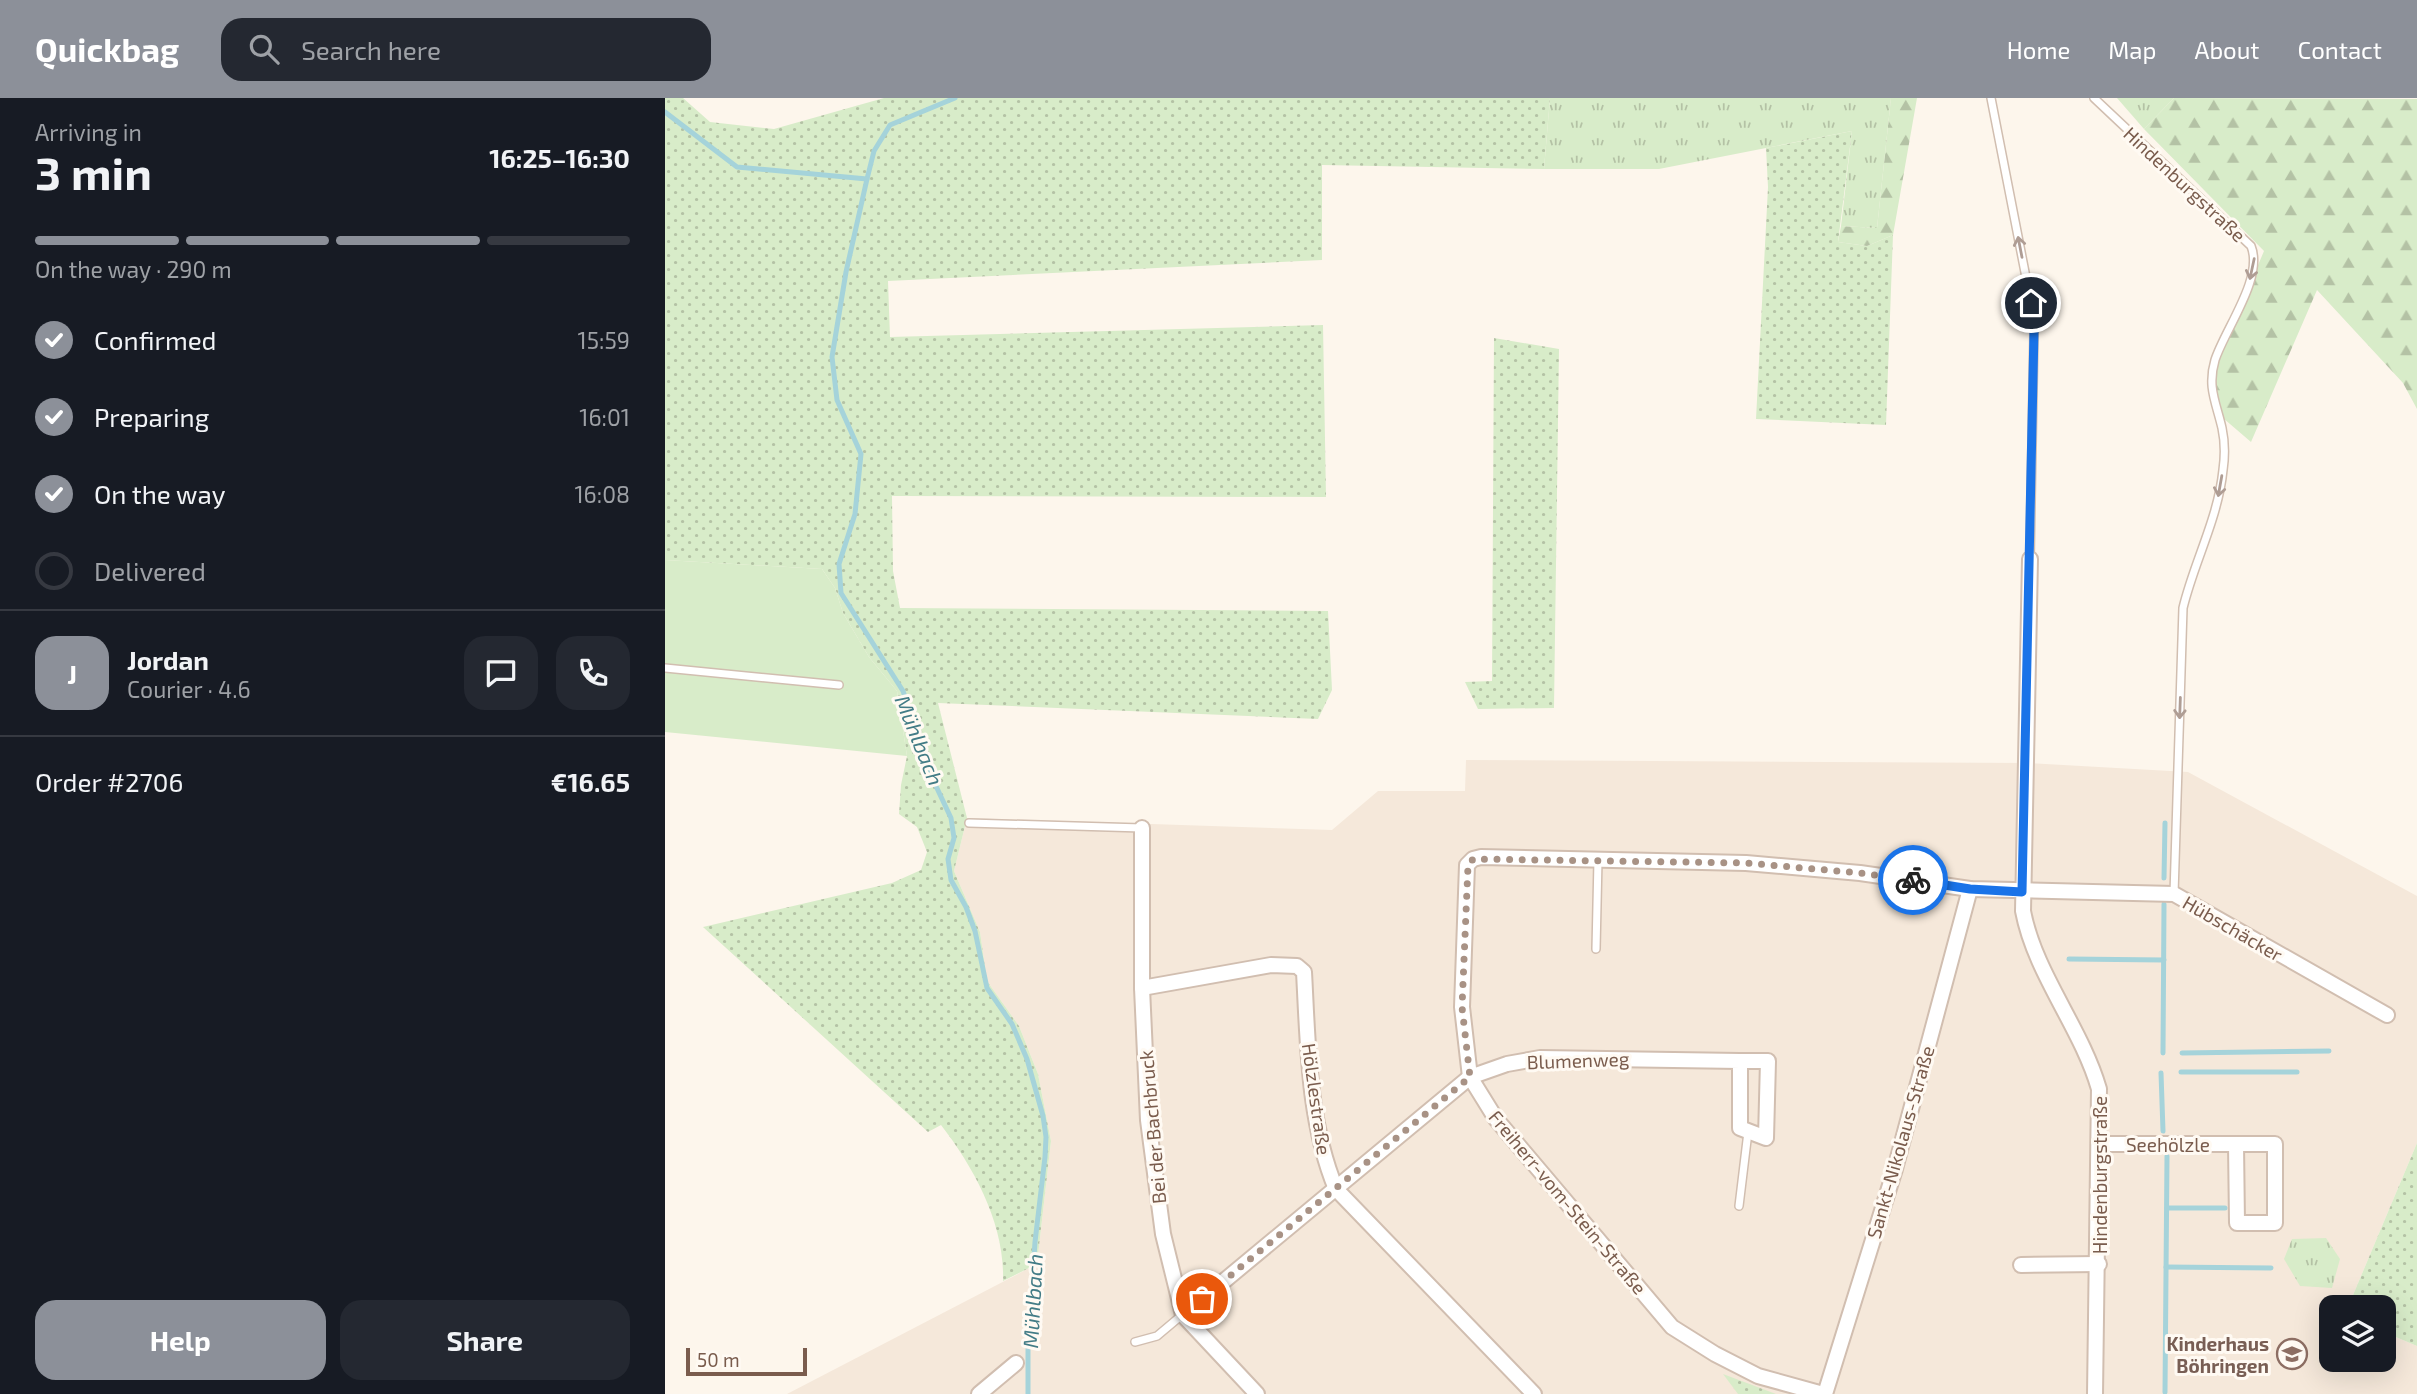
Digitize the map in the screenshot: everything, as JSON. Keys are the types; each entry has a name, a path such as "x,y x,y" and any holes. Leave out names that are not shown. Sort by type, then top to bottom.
{"street":[{"name":"Hindenburgstraße","path":"2030,559 2022,892 2031,942 2093,1066 2099,1089 2099,1264 2095,1394"},
{"name":"Bei der Bachbruck","path":"1142,828 1142,988 1148,1120 1163,1234 1182,1315"},
{"name":"Hübschäcker","path":"1468,866 1473,859 1481,857 1746,863 1860,873 1970,889 2174,894 2386,1015"},
{"name":"Freiherr-vom-Stein-Straße","path":"1468,866 1462,1007 1470,1077 1496,1119 1672,1327 1715,1354 1758,1376 1824,1394"},
{"name":"Sankt-Nikolaus-Straße","path":"1824,1394 1895,1169 1970,889"},
{"name":"Hölzlestraße","path":"1142,988 1271,965 1297,966 1304,972 1311,1078 1324,1160 1336,1189 1534,1394"},
{"name":"Blumenweg","path":"1182,1315 1470,1077 1507,1064 1540,1058 1768,1061 1766,1138 1748,1131"},
{"path":"1739,1060 1740,1128 1748,1131"},
{"name":"Seehölzle","path":"2099,1144 2236,1144 2275,1144 2275,1223 2237,1223 2236,1144"},
{"name":"Hindenburgstraße","path":"2021,1265 2099,1264"},
{"path":"1182,1315 1257,1394"},
{"path":"979,1394 1016,1363"},
{"path":"1510,1394 1522,1382"}],"lane":[{"name":"Hindenburgstraße","path":"1991,98 2031,303 2034,331 2030,559"},
{"name":"Hindenburgstraße","path":"2094,98 2251,246 2255,255 2244,296 2219,348 2211,375 2212,392 2225,444 2223,471 2213,521 2183,608 2174,894"},
{"path":"665,668 839,685"},
{"path":"969,823 1142,828"},
{"path":"1596,948 1598,860"},
{"path":"1739,1206 1748,1131"},
{"name":"Blumenweg","path":"1135,1342 1157,1336 1182,1315"}],"shaded area":[{"path":"1466,760 2029,763 2188,772 2417,896 2417,1143 2353,1295 2319,1295 2319,1372 2396,1372 2396,1337 2417,1346 2417,1394 787,1394 1037,1264 1051,1141 1038,1074 1019,1026 987,981 980,932 954,871 967,818 1332,830 1378,791 1465,791"}],"green space":[{"path":"665,98 683,98 710,122 774,129 884,98 1550,98 1544,169 1322,165 1322,260 888,281 890,337 1323,325 1326,497 892,496 893,571 900,608 1328,611 1332,690 1318,719 938,703 967,818 954,871 980,932 987,981 1019,1026 1038,1074 1051,1141 1037,1264 1003,1281 999,1239 986,1198 954,1142 941,1125 928,1132 703,927 892,883 921,870 927,852 917,827 899,814 907,756 897,691 869,657 843,613 835,588 822,569 665,560"},
{"path":"1550,98 1891,98 1877,228 1841,226 1852,131 1659,169 1544,169"},
{"path":"1891,98 1917,98 1893,235 1867,246 1838,242 1841,226 1877,228"},
{"path":"2117,98 2174,98 2144,129"},
{"path":"2174,98 2417,99 2417,409 2403,383 2317,290 2251,442 2223,418 2212,374 2264,251 2144,129"},
{"path":"1852,131 1838,242 1867,246 1893,235 1886,425 1756,419 1768,187 1766,148"},
{"path":"1494,338 1559,349 1554,708 1478,709 1465,682 1492,681"},
{"path":"665,560 822,569 835,588 843,613 869,657 897,691 907,756 665,732"},
{"path":"2417,1143 2417,1346 2396,1337 2396,1295 2353,1295"},
{"path":"2326,1238 2340,1259 2332,1288 2300,1286 2284,1259 2292,1239"},
{"path":"1723,1374 1776,1394 1738,1394"}],"waterway":[{"name":"Mühlbach","path":"955,98 890,125 874,151 867,179 846,272 832,357 837,400 861,454 855,514 839,564 841,593 903,691 935,784 951,818 954,838 948,859 951,880 975,931 987,988 1012,1024 1027,1059 1043,1116 1045,1157 1035,1242 1028,1394"},
{"path":"665,112 737,167 867,179"},
{"path":"2164,878 2165,823"},
{"path":"2163,1053 2164,904"},
{"path":"2069,959 2164,960"},
{"path":"2182,1053 2329,1051"},
{"path":"2181,1072 2297,1072"},
{"path":"2161,1073 2163,1131"},
{"path":"2165,1392 2167,1156"},
{"path":"2167,1208 2225,1208"},
{"path":"2166,1267 2271,1268"}],"way so far":[{"path":"1202,1299 1470,1077 1462,1007 1462,971 1468,866 1473,859 1481,857 1746,863 1913,880"}],"place":[{"name":"Kinderhaus Böhringen","path":"2292,1354"}],"route":[{"path":"1913,880 1970,889 2022,892 2034,331 2031,303"}]}
